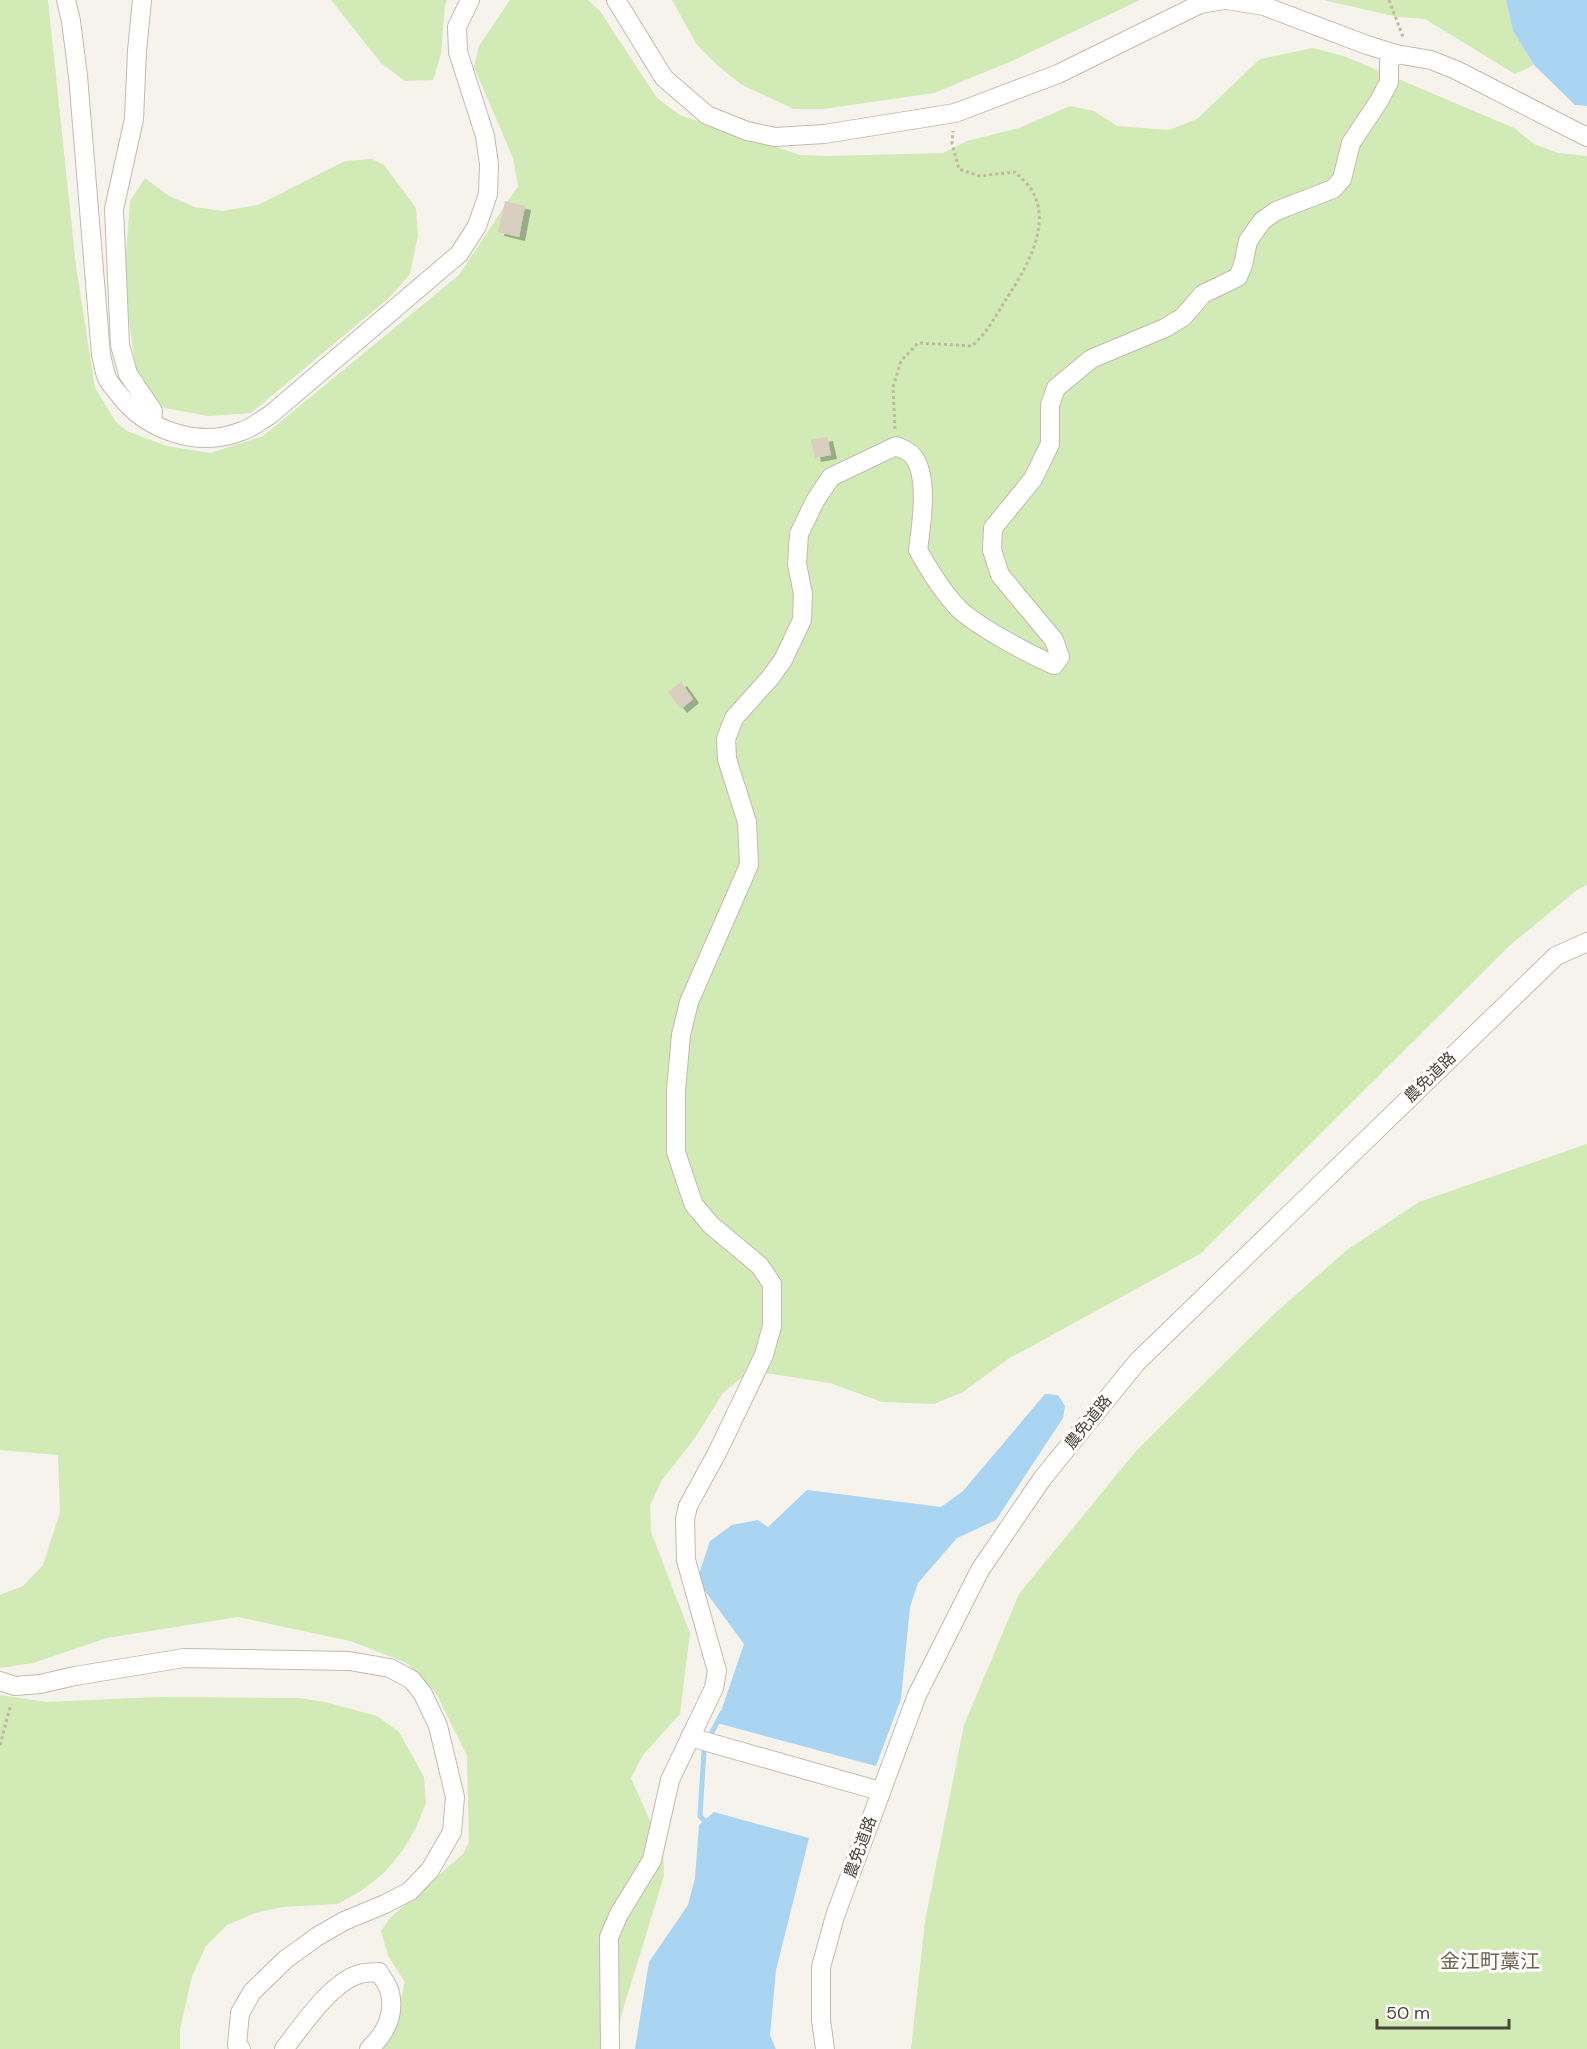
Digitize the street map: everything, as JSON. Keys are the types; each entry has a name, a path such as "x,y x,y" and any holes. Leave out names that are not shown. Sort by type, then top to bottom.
{"street":[{"path":"66,0 78,76 101,355 107,378 126,404 152,423 188,437 216,438 242,431 270,415 459,254 477,226 488,194 489,174 485,136 458,52 457,27 470,0"},
{"path":"142,0 134,119 114,209 120,345 128,374 153,411 152,423"},
{"path":"616,0 664,78 707,115 747,132 775,137 824,134 955,113 1058,74 1200,4 1226,0 1264,6 1367,45 1396,54 1431,60 1456,70 1587,137"},
{"path":"610,2049 609,1937 618,1914 652,1860 670,1780 714,1688 717,1671 686,1560 685,1519 688,1506 717,1453 764,1355 772,1326 772,1284 760,1266 711,1225 694,1205 676,1152 676,1090 681,1035 689,1002 749,865 747,822 727,759 726,739 734,718 783,660 801,620 803,594 797,564 799,534 815,501 831,477 896,446 912,455 920,471 922,521 918,550 957,607 974,621 1040,659 1054,664 1060,657 1054,640 1000,575 992,550 993,528 1033,479 1050,444 1050,405 1056,388 1091,359 1165,328 1183,317 1203,294 1238,277 1248,241 1262,221 1276,211 1333,189 1342,179 1351,143 1389,82 1389,62 1396,54"},
{"name":"農免道路","path":"825,2049 821,2020 821,1967 835,1916 880,1791 917,1695 980,1570 1042,1479 1137,1362 1556,956 1587,942"},
{"path":"8,1684 40,1684 184,1658 349,1661 390,1668 412,1680 423,1694 438,1726 455,1797 452,1832 430,1870 410,1891 386,1904 344,1921 318,1936 286,1959 252,1992 240,2013 237,2045 241,2049"},
{"path":"690,1737 880,1791"},
{"path":"284,2049 306,2018 338,1987 359,1974 379,1972 390,1992 390,2020 369,2049"}],"path":[{"path":"1389,0 1404,42 1396,54"},
{"path":"896,446 893,387 901,361 918,343 972,346 982,338 1034,251 1040,225 1037,202 1031,188 1015,172 979,176 959,169 952,144 955,113"},
{"path":"0,1745 8,1684"}],"green space":[{"path":"0,0 48,0 76,266 95,388 116,422 127,431 167,446 210,453 263,436 459,275 518,186 513,158 474,67 479,46 510,0 588,0 600,11 657,98 680,115 800,155 943,153 967,141 1019,128 1070,106 1094,111 1117,126 1169,130 1197,119 1260,59 1313,48 1344,56 1514,128 1534,144 1558,153 1587,156 1587,885 1577,890 1509,946 1200,1254 1008,1359 963,1392 934,1404 882,1402 830,1383 772,1374 745,1375 723,1393 695,1438 662,1480 650,1505 651,1532 690,1633 680,1714 643,1755 631,1778 663,1850 664,1876 622,2013 614,2049 365,2049 399,2008 405,1982 388,1956 381,1931 390,1918 463,1854 469,1842 467,1756 436,1693 407,1663 350,1641 238,1617 107,1638 33,1663 0,1668 0,1595 23,1586 43,1565 60,1512 58,1455 0,1450"},
{"path":"331,0 447,0 441,54 433,80 405,81 381,63"},
{"path":"672,0 1140,0 1012,61 934,93 823,109 794,109 742,85 717,65 697,45"},
{"path":"1323,0 1506,0 1513,31 1534,65 1515,74 1425,19 1398,17"},
{"path":"372,159 384,165 416,208 418,235 410,274 391,296 251,413 208,416 165,408 152,401 137,378 124,283 130,201 145,178 169,196 195,207 222,211 258,205 345,161"},
{"path":"1587,1144 1587,2049 911,2049 925,1921 964,1725 1019,1594 1136,1451 1275,1313 1347,1250 1419,1202"},
{"path":"0,1695 46,1702 158,1697 299,1698 325,1702 377,1716 399,1732 424,1777 426,1803 416,1828 403,1850 385,1872 364,1889 338,1904 283,1907 255,1913 227,1925 206,1946 192,1976 180,2029 180,2049 0,2049"}],"water":[{"path":"1506,0 1587,0 1587,106 1575,105 1534,65 1513,31"},
{"path":"1045,1394 1058,1395 1065,1406 1063,1418 996,1520 957,1538 918,1583 910,1607 901,1699 876,1766 717,1723 744,1644 697,1580 710,1541 732,1525 758,1520 768,1527 807,1490 941,1507 963,1491"},
{"path":"714,1812 809,1838 776,1970 770,2035 776,2049 635,2049 649,1962 688,1905 695,1878 699,1825"}],"building":[{"path":"505,201 525,206 519,237 498,232"},
{"path":"827,437 831,455 815,458 811,440"},
{"path":"681,682 693,699 681,709 668,692"}],"waterway":[{"path":"711,1734 722,1713"},
{"path":"704,1751 700,1816 708,1825"}],"district":[{"name":"金江町藁江","path":"1490,1961"}]}
